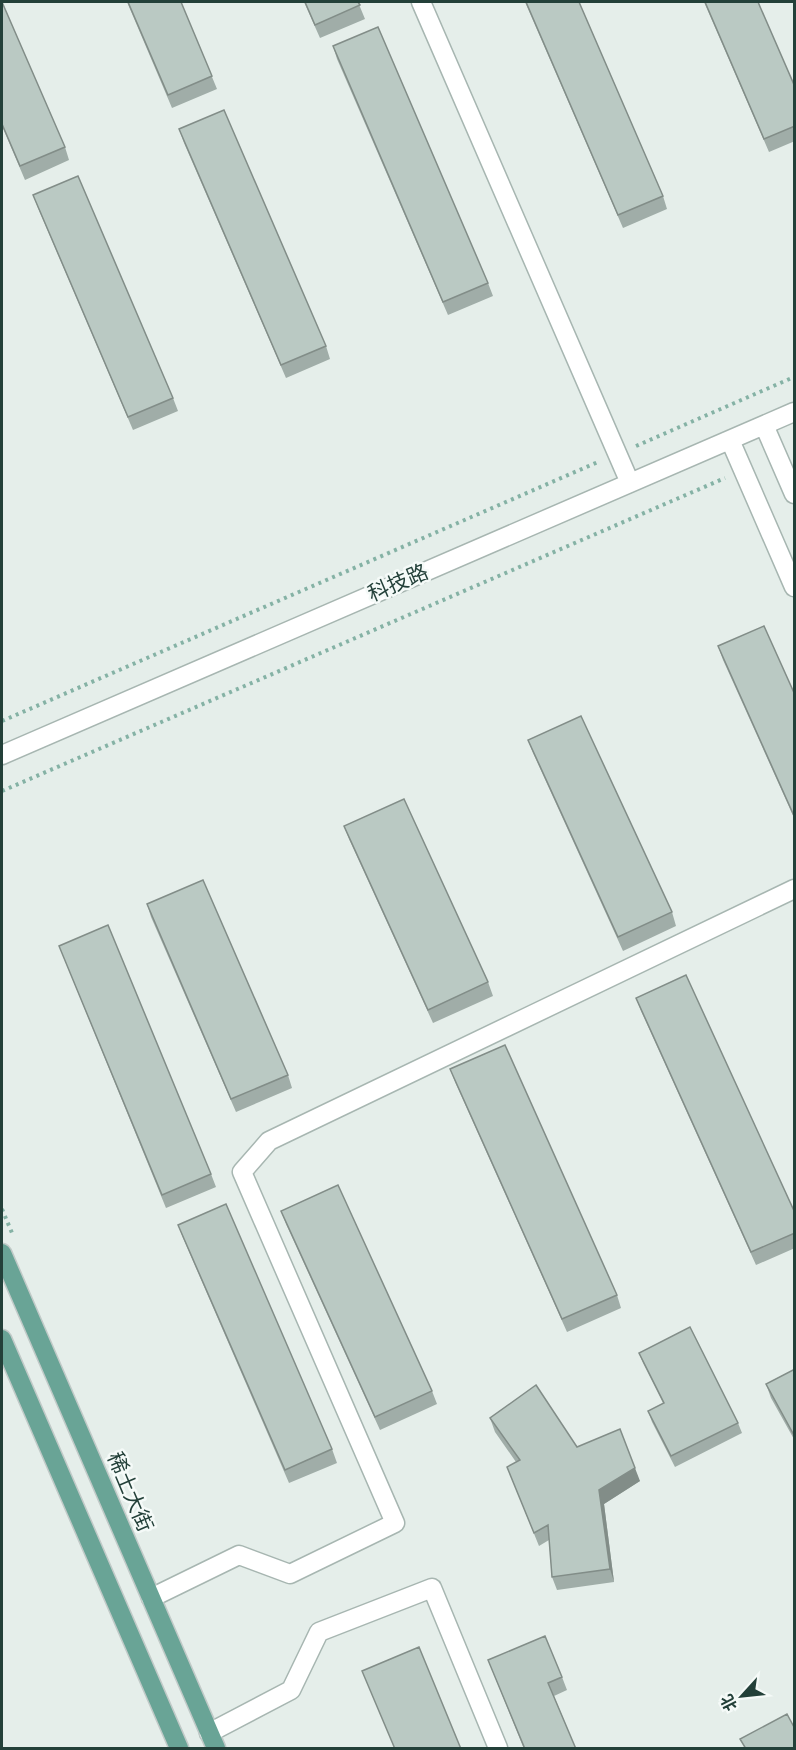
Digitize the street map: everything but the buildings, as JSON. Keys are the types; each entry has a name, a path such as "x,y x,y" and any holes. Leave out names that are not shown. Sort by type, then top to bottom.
{"main road":[{"name":"稀土大街","path":"2,1253 213,1741"},
{"path":"2,1340 179,1749"}],"street":[{"path":"421,2 630,483"},
{"name":"科技路","path":"2,755 795,412"},
{"path":"764,425 795,494"},
{"path":"730,440 794,582"},
{"path":"151,1598 239,1555 290,1574 395,1523 242,1172 269,1141 795,889"},
{"path":"213,1741 291,1690 319,1632 432,1587 498,1749"}],"path":[{"path":"2,721 795,377"},
{"path":"2,791 743,470"}]}
